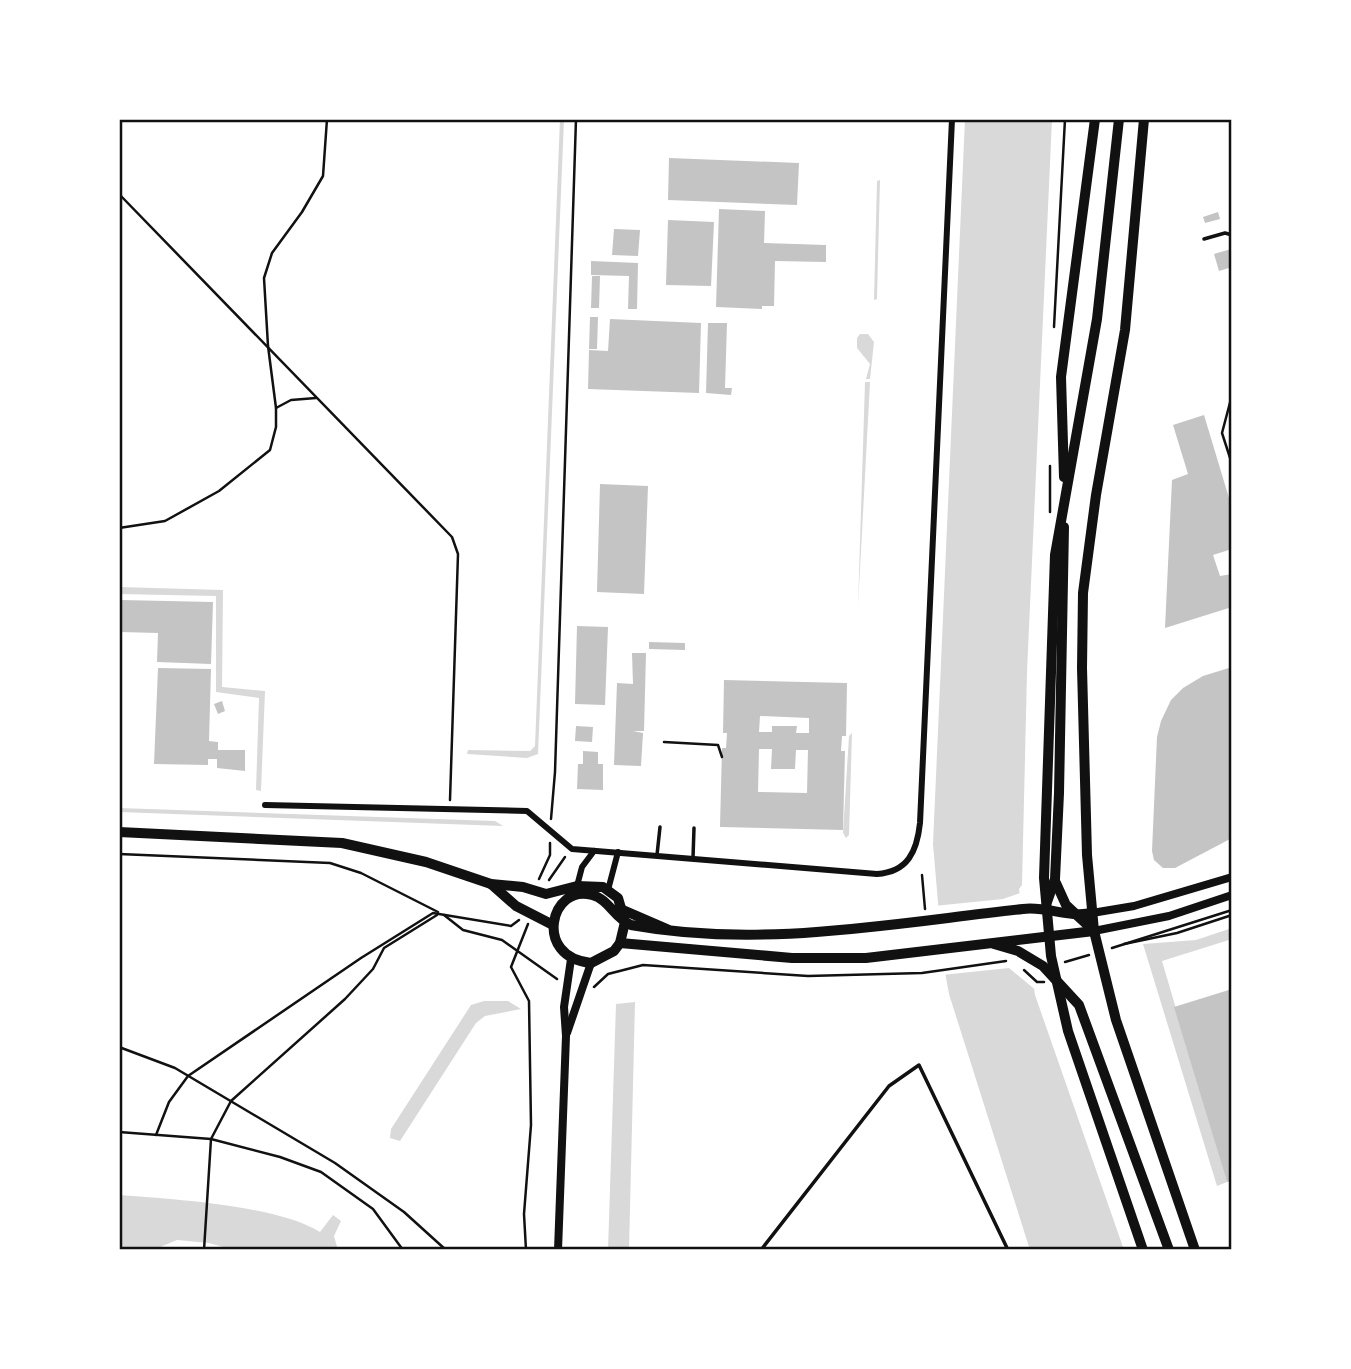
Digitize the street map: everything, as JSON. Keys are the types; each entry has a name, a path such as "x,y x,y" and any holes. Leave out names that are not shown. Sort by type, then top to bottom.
{"main road":[{"path":"1033,908 1047,901 1055,879 1064,550 1061,377 1096,119"},
{"path":"1119,119 1105,267 1055,555 1044,878 1051,956 1081,1071 1142,1246"},
{"path":"1144,119 1125,330 1096,495 1083,593 1082,701 1094,931 1116,1020 1195,1250"},
{"path":"119,832 342,843 426,862 491,884 546,894 561,892 577,891 608,890 618,898 625,922 620,943 608,956 591,963 571,959 556,944 553,925 562,904 577,891"},
{"path":"1055,879 1061,898 1075,915 1094,931"},
{"path":"491,884 524,911 553,925"},
{"path":"577,891 602,899 617,918 625,922 667,929 778,936 1033,908 1075,915 1092,914"},
{"path":"623,910 667,929"},
{"path":"620,943 792,958 866,958 979,942 1094,931"},
{"path":"979,942 1009,947 1034,960 1063,985 1079,1005 1169,1250"}],"street":[{"path":"265,805 449,807 527,811 551,828 572,849 877,874 896,871 906,864 917,845 943,369 952,119"},
{"path":"577,891 582,867 594,851"},
{"path":"608,890 618,852"},
{"path":"1092,914 1134,906 1232,877"},
{"path":"1094,931 1169,916 1232,895"},
{"path":"558,1250 567,983 571,959"},
{"path":"566,1036 591,963"}],"lane":[{"path":"1204,239 1225,233 1232,235"},
{"path":"657,855 660,827"},
{"path":"692,858 694,828"},
{"path":"761,1250 889,1086 919,1065 1007,1250"}],"path":[{"path":"119,528 165,521 219,491 254,466 266,456 273,443 276,408 264,286 267,268 272,253 302,212 323,176 327,119"},
{"path":"534,890 550,855 555,772 576,119"},
{"path":"1065,119 1065,125"},
{"path":"119,194 452,537 458,554 449,807"},
{"path":"1232,395 1223,433 1232,464"},
{"path":"276,408 291,400 317,398"},
{"path":"664,742 718,745 722,757"},
{"path":"119,853 330,863 360,873 440,913 463,930 488,934 515,949 553,978 567,983"},
{"path":"922,875 925,909"},
{"path":"1057,964 1232,910"},
{"path":"156,1135 169,1102 188,1076 361,958 433,913 511,926 518,922 524,911"},
{"path":"204,1248 211,1139 231,1101 345,999 373,969 384,948 440,913"},
{"path":"1118,945 1177,933 1232,915"},
{"path":"515,949 511,967 529,1001 531,1125 524,1214 526,1250"},
{"path":"583,986 594,988 608,974 643,965 808,976 922,973 1008,961 1015,963"},
{"path":"1021,967 1037,982"},
{"path":"119,1047 188,1076 335,1163 404,1212 446,1250"},
{"path":"119,1132 211,1139 281,1157 321,1172 373,1209 403,1250"}],"shaded area":[{"path":"560,119 564,119 538,754 527,758 467,754 468,750 530,751 535,746"},
{"path":"965,119 1052,119 1027,672 1022,885 1019,889 1035,995 1124,1250 1030,1250 949,994 943,961 933,844"},
{"path":"880,180 877,299 874,300 877,181"},
{"path":"860,334 868,334 874,342 870,379 866,379 870,364 857,348"},
{"path":"865,382 870,382 858,607"},
{"path":"119,587 223,590 222,687 265,691 261,791 256,790 259,698 216,692 216,596 119,594"},
{"path":"852,733 849,835 846,838 843,833 849,736"},
{"path":"119,808 495,821 503,826 119,812"},
{"path":"1232,928 1232,939 1162,961 1227,1182 1217,1186 1143,944 1196,940"},
{"path":"484,1001 508,1001 521,1009 485,1016 476,1023 400,1141 390,1138 391,1129 471,1005"},
{"path":"635,1002 629,1250 608,1250 616,1004"},
{"path":"119,1195 251,1209 278,1215 320,1232 333,1215 341,1221 334,1236 338,1250 234,1250 209,1243 177,1240 153,1250 119,1250"}],"pier":[{"path":"1023,892 1038,992 1009,968 942,975 934,906 1003,899"}],"building":[{"path":"669,158 799,163 797,205 668,200"},
{"path":"719,209 765,211 764,243 826,245 826,262 775,261 774,306 762,306 762,309 716,307"},
{"path":"1218,212 1220,219 1205,223 1203,217"},
{"path":"668,220 714,222 711,286 666,285"},
{"path":"614,229 640,230 638,256 612,255"},
{"path":"1231,249 1232,267 1219,271 1214,254"},
{"path":"591,261 638,263 637,309 628,309 629,276 591,275"},
{"path":"592,276 600,276 599,308 591,308"},
{"path":"590,317 598,317 597,349 589,349"},
{"path":"610,319 701,323 699,393 588,389 589,350 608,351"},
{"path":"708,323 727,323 725,388 732,388 731,395 706,393"},
{"path":"1204,415 1232,508 1232,549 1213,555 1220,576 1232,574 1232,607 1165,628 1172,480 1188,474 1173,425"},
{"path":"600,484 648,486 644,594 597,592"},
{"path":"121,600 213,602 211,664 157,662 158,633 120,632"},
{"path":"577,626 608,627 605,705 575,704"},
{"path":"649,642 685,643 685,650 649,649"},
{"path":"632,653 646,653 644,731 633,731 643,733 641,766 614,765 617,683 633,684"},
{"path":"1232,667 1232,838 1175,868 1163,868 1154,860 1152,851 1157,737 1161,721 1171,700 1183,688 1203,676"},
{"path":"158,668 211,669 209,741 218,742 218,750 245,750 245,771 217,768 217,759 208,759 208,765 154,764"},
{"path":"724,680 847,683 846,736 842,736 841,751 845,751 843,830 720,827 722,748 726,748 727,733 723,733","holes":["760,716 809,718 809,733 796,733 797,726 772,726 772,732 759,732","759,749 772,749 771,769 795,769 796,750 808,750 807,793 758,792"]},
{"path":"222,701 225,711 218,714 214,704"},
{"path":"576,726 593,727 592,742 575,741"},
{"path":"583,751 598,752 598,764 603,764 603,790 577,789 578,764 583,764"},
{"path":"1232,989 1232,1181 1227,1182 1174,1007"}]}
